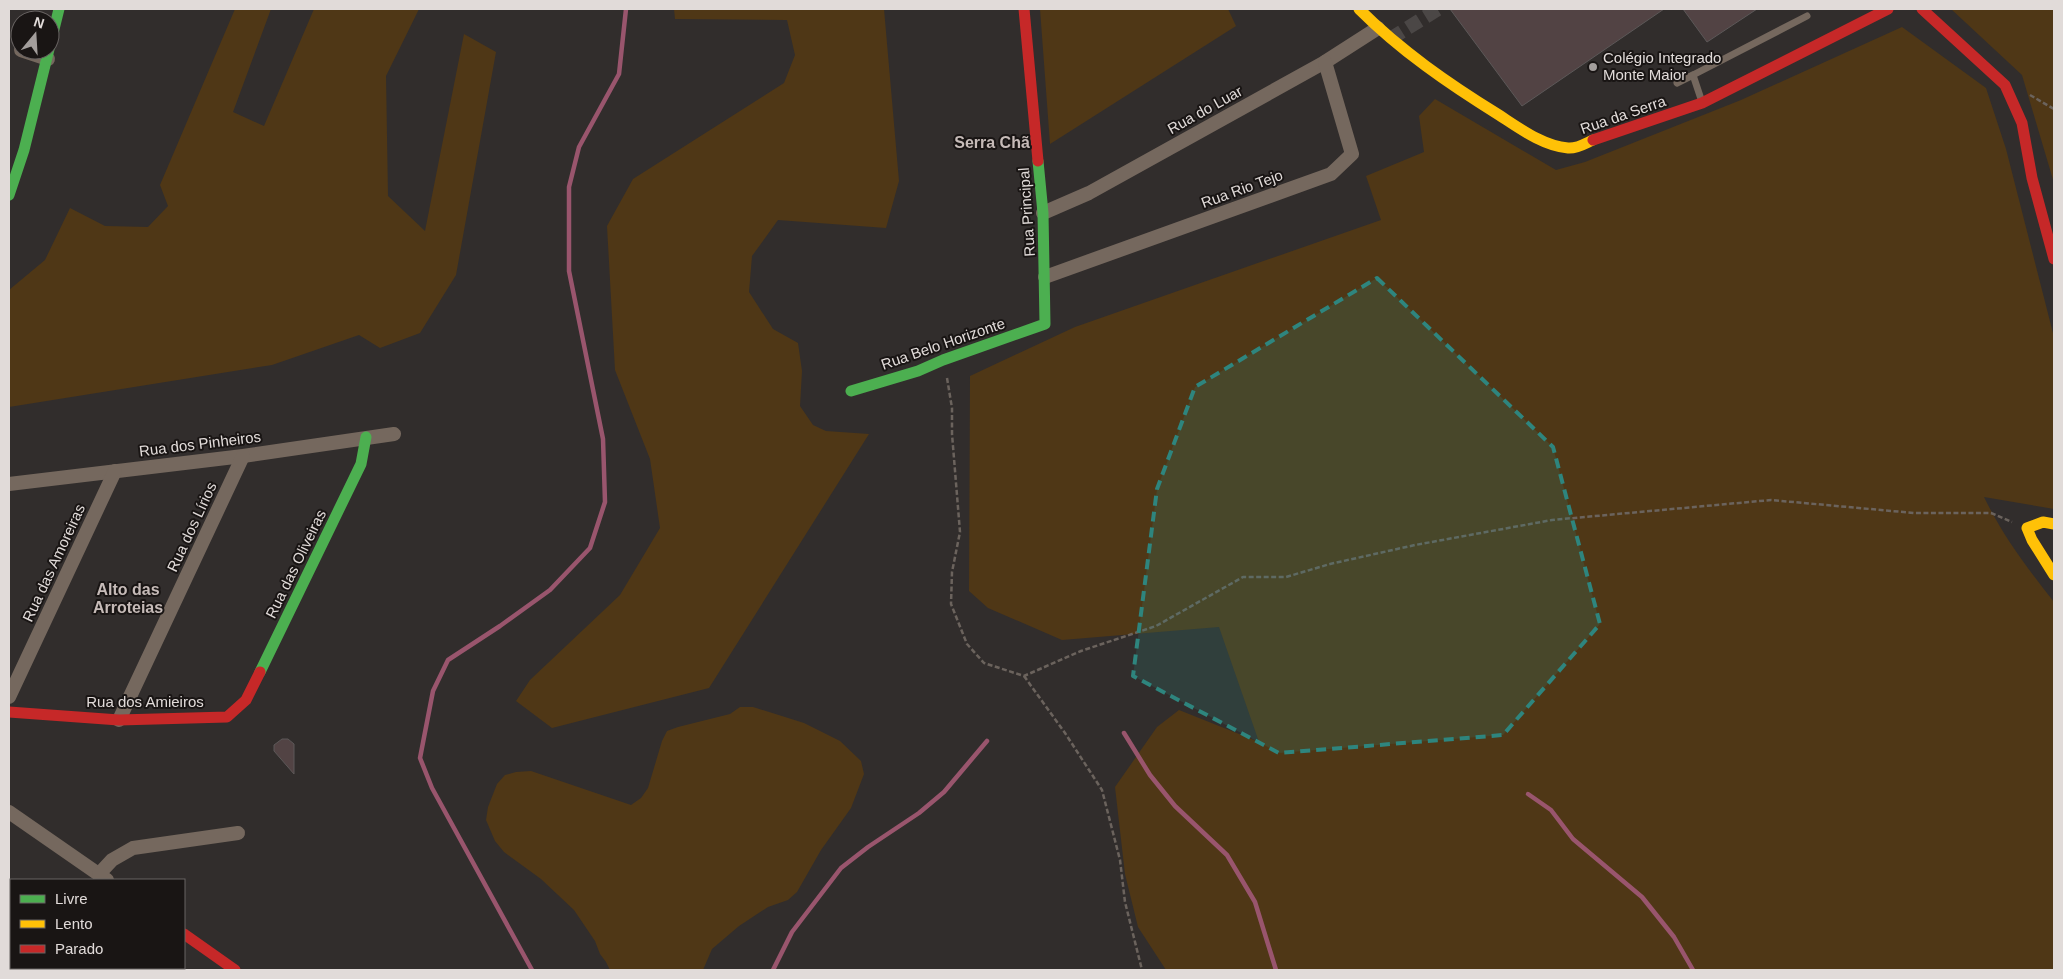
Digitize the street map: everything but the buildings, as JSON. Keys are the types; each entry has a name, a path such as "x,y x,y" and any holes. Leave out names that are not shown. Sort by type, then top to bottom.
{"street":[{"name":"Rua Principal","path":"1024,9 1043,213 1045,324"},
{"name":"Rua da Serra","path":"1359,9 1390,39 1446,82 1523,130 1559,147 1577,147 1604,135 1702,102 1888,9"},
{"path":"1922,9 2005,84 2022,123 2032,178 2054,259"},
{"name":"Rua do Luar","path":"1043,213 1089,192 1325,62 1378,28"},
{"path":"9,195 24,150 48,60"},
{"name":"Rua Rio Tejo","path":"1045,277 1331,174 1352,154 1325,62"},
{"name":"Rua Belo Horizonte","path":"851,391 918,371 943,360 1045,324"},
{"name":"Rua dos Pinheiros","path":"9,484 243,456 394,434"},
{"name":"Rua das Oliveiras","path":"246,700 361,464 366,438"},
{"name":"Rua dos Lírios","path":"119,720 243,456"},
{"name":"Rua das Amoreiras","path":"9,697 115,471"},
{"path":"2054,524 2043,522 2027,528 2032,540 2054,575"},
{"name":"Rua dos Amieiros","path":"9,712 119,720 227,717 246,700"},
{"path":"9,812 103,877 112,860 133,848 238,833"},
{"path":"185,935 235,970"}],"lane":[{"path":"1677,83 1807,16"},
{"path":"1693,75 1702,102"}],"path":[{"path":"2009,93 2024,92 2054,109"},
{"path":"943,360 952,408 952,434 960,532 952,572 951,604 967,644 984,662 1024,676 1065,733 1102,790 1120,860 1125,902 1142,970"},
{"path":"1024,676 1081,652 1156,626 1243,577 1286,577 1330,564 1415,544 1552,520 1772,500 1914,513 1991,513 2027,528"}],"highlighted area":[{"path":"1377,278 1553,447 1600,624 1503,735 1279,753 1133,676 1157,489 1195,387"}],"shaded area":[{"path":"235,9 271,9 233,112 264,126 314,9 419,9 386,76 388,196 425,231 464,34 496,52 456,275 420,333 380,348 359,335 272,365 9,407 9,290 45,260 70,208 105,226 148,227 168,206 160,185"},
{"path":"674,9 884,9 899,181 886,228 778,220 752,256 749,292 773,329 798,343 802,371 800,406 813,425 826,431 869,434 709,688 552,728 516,701 530,680 620,595 660,528 650,459 615,370 607,226 633,179 784,83 795,55 787,20 675,19"},
{"path":"1040,9 1228,9 1236,26 1050,144"},
{"path":"1951,9 2054,9 2054,183 2022,75"},
{"path":"1902,27 1986,88 2006,149 2054,337 2054,509 1984,497 2016,551 2054,602 2054,970 1166,970 1138,927 1125,874 1115,787 1157,727 1179,710 1259,742 1219,627 1062,640 988,608 969,591 970,376 1075,327 1381,220 1366,176 1424,152 1419,116 1435,99 1556,170 1585,162 1741,100"},
{"path":"740,707 753,707 804,723 840,741 861,761 864,774 851,808 821,850 797,892 788,900 768,907 739,926 712,949 703,970 610,970 600,954 595,941 574,910 541,879 504,852 495,841 486,820 488,807 497,784 505,775 531,771 631,805 641,798 648,788 662,741 667,731 730,714"}],"waterway":[{"path":"532,970 432,788 420,758 433,691 448,660 550,590 590,548 605,502 603,439 569,271 569,187 579,147 619,74 626,9"},
{"path":"1124,733 1150,775 1175,806 1227,855 1255,902 1276,970"},
{"path":"773,970 792,932 841,868 868,847 919,813 944,792 987,741"},
{"path":"1528,794 1551,810 1573,839 1642,897 1674,937 1693,970"}],"tunnel":[{"path":"1390,39 1438,9"}],"traffic: fast":[{"path":"9,195 24,150 59,9"},
{"path":"851,391 918,371 943,360 1045,324 1043,213 1038,161"},
{"path":"260,672 361,464 366,437"}],"traffic: slow":[{"path":"1359,9 1426,66 1532,136 1549,144 1568,148 1578,147 1593,140"},
{"path":"2054,524 2043,522 2027,528 2032,540 2054,575"}],"traffic: jam":[{"path":"1024,9 1038,161"},
{"path":"1593,140 1702,103 1888,9"},
{"path":"1922,9 2005,85 2022,123 2032,178 2054,259"},
{"path":"9,712 119,720 227,717 246,700 260,672"},
{"path":"185,935 235,970"}],"place":[{"name":"Colégio Integrado Monte Maior","path":"1593,67"}],"district":[{"name":"Serra Chã","path":"992,142"},
{"name":"Alto das Arroteias","path":"128,598"}]}
